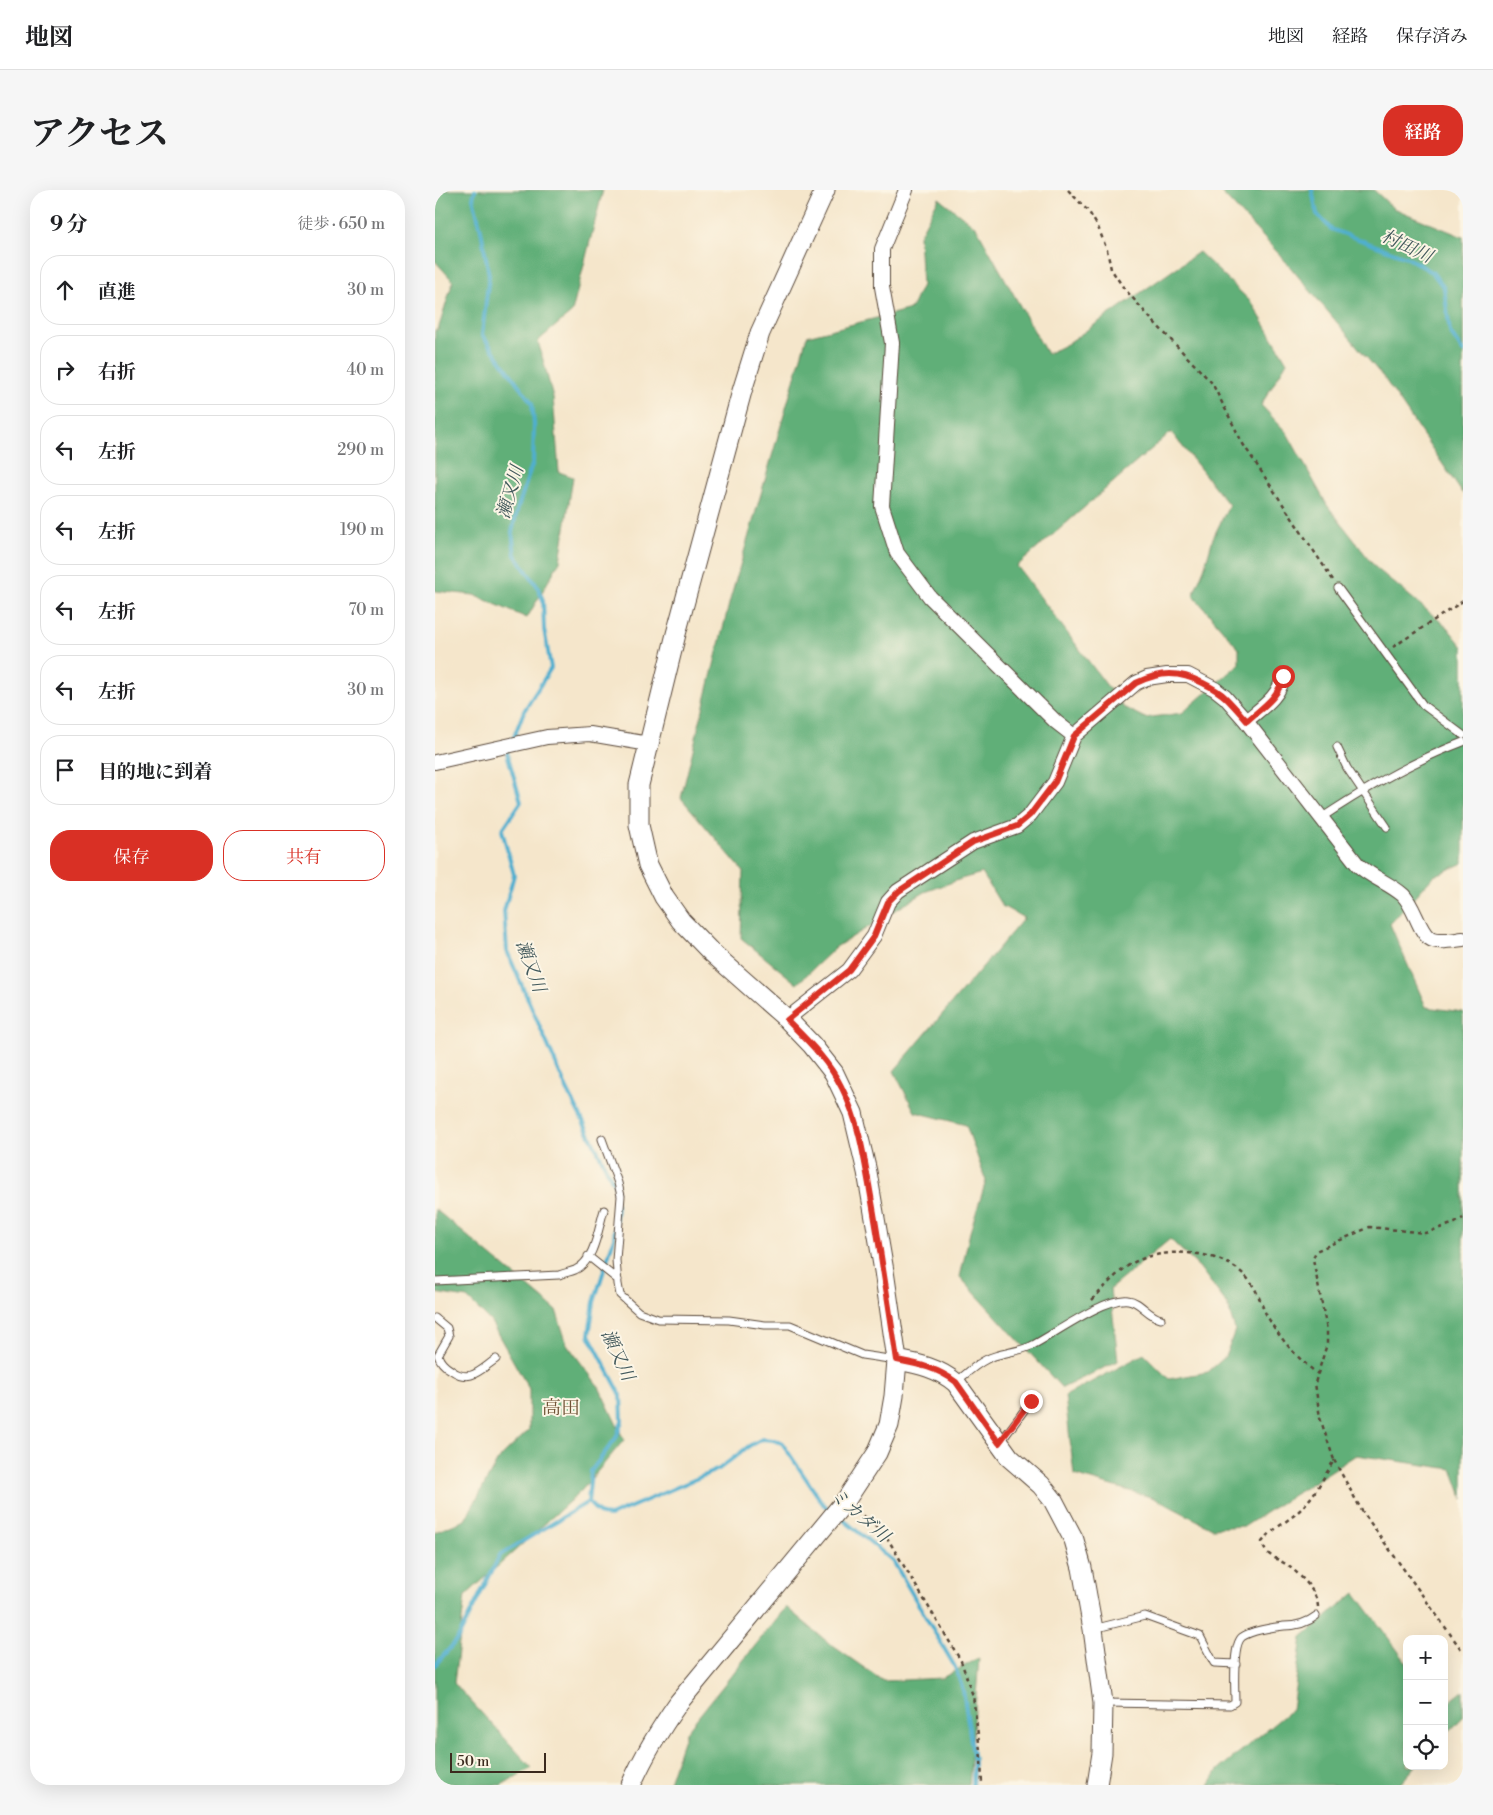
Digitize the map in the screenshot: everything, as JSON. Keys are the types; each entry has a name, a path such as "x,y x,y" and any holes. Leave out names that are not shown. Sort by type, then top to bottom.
{"street":[{"path":"631,1785 657,1734 679,1702 846,1500 877,1453 889,1425 894,1396 897,1360 883,1262 867,1172 853,1113 834,1074 812,1045 681,922 655,882 648,865 639,825 639,785 681,616 742,391 760,333 825,190"},
{"path":"906,190 882,249 883,287 892,343 882,506 897,553 930,597 1056,722 1074,736"},
{"path":"787,1020 849,970 874,936 888,902 899,891 973,842 1017,826 1030,815 1055,782 1074,736 1136,683 1147,678 1172,674 1187,675 1215,689 1225,697 1247,721 1358,865 1403,896 1413,909 1429,939 1437,941 1463,939"},
{"path":"1247,721 1277,694 1282,685 1283,676"},
{"path":"435,762 547,738 590,734 649,744"},
{"path":"897,1360 926,1366 947,1375 956,1382 1010,1458 1041,1485 1059,1509 1074,1540 1082,1568 1093,1629 1103,1703 1102,1753 1097,1785"}],"lane":[{"path":"1338,588 1386,651 1423,705 1463,735"},
{"path":"1321,818 1362,791 1434,754 1463,742"},
{"path":"1337,747 1347,768 1387,827"},
{"path":"602,1139 621,1196 617,1260 620,1295 639,1312 658,1319 729,1320 765,1325 790,1325 862,1355 897,1360"},
{"path":"435,1281 559,1275 577,1270 593,1248 604,1210"},
{"path":"589,1256 618,1280"},
{"path":"956,1382 989,1357 1006,1354 1030,1346 1072,1322 1114,1302 1129,1300 1136,1303 1153,1317 1161,1319"},
{"path":"435,1318 447,1328 449,1336 438,1355 440,1361 457,1374 470,1377 497,1359"},
{"path":"999,1443 1031,1401"},
{"path":"1093,1629 1145,1616 1200,1636 1214,1663 1236,1664"},
{"path":"1103,1703 1230,1705 1235,1702 1238,1642 1244,1635 1272,1627 1308,1623 1316,1616"}],"path":[{"path":"1069,190 1089,212 1098,227 1107,250 1111,269 1123,287 1212,383 1243,444 1338,588"},
{"path":"1386,651 1463,601"},
{"path":"1463,1218 1455,1223 1425,1233 1371,1228 1316,1251 1313,1259 1327,1330 1327,1344 1315,1383 1319,1418 1334,1460 1362,1511 1463,1652"},
{"path":"1087,1305 1121,1272 1138,1260 1157,1255 1182,1252 1208,1255 1238,1269 1251,1283 1267,1315 1286,1343 1302,1362 1318,1374"},
{"path":"1316,1616 1318,1604 1313,1592 1292,1569 1269,1555 1262,1542 1272,1531 1300,1509 1316,1491 1334,1460"},
{"path":"846,1500 886,1536 961,1661 973,1696 981,1758 982,1785"}],"green space":[{"path":"435,190 603,190 572,312 538,341 553,397 559,472 573,477 560,561 527,618 474,595 435,591 435,330 438,330 453,281 435,261"},
{"path":"1219,190 1374,190 1393,208 1463,237 1463,494 1384,378 1280,255"},
{"path":"939,198 976,227 1047,354 1067,344 1199,252 1252,303 1287,362 1261,405 1287,433 1327,505 1375,567 1447,627 1463,647 1463,863 1434,876 1390,924 1426,1007 1463,1012 1463,1499 1452,1469 1356,1455 1245,1526 1212,1528 1154,1498 1074,1475 1065,1396 1144,1354 1169,1379 1208,1372 1225,1357 1235,1330 1227,1304 1200,1268 1170,1239 1110,1289 1118,1361 1062,1388 960,1277 970,1232 986,1181 966,1125 915,1112 894,1071 1024,918 1002,906 982,873 961,879 925,892 836,947 797,984 741,938 743,871 681,798 730,600 807,336 911,309 922,285 919,236","holes":["1171,432 1229,505 1213,538 1205,566 1193,595 1239,649 1239,664 1182,713 1145,718 1123,707 1017,566"]},
{"path":"435,1209 556,1310 567,1344 599,1387 624,1440 581,1491 465,1596 454,1683 532,1768 501,1785 435,1784 435,1532 465,1520 498,1460 529,1430 529,1389 491,1322 467,1298 435,1293"},
{"path":"1355,1593 1403,1658 1403,1770 1412,1770 1399,1785 1209,1785 1218,1770 1292,1709 1302,1637"},
{"path":"786,1607 830,1644 883,1681 942,1678 979,1658 969,1785 668,1785 686,1732"},
{"path":"1463,1691 1463,1717 1448,1733 1448,1725 1448,1703"}],"waterway":[{"name":"瀬又川","path":"475,190 473,198 489,275 482,335 532,403 534,424 533,462 512,532 515,555 537,586 543,600 544,629 551,668 524,711 512,742"},
{"name":"村田川","path":"1312,190 1317,214 1331,229 1406,257 1432,272 1444,288 1450,332 1463,352"},
{"name":"瀬又川","path":"508,750 507,753 521,802 502,830 514,875 504,911 507,951 565,1085 617,1190"},
{"name":"瀬又川","path":"588,1502 591,1471 616,1438 622,1421 621,1395 589,1335 594,1302 614,1238 617,1204"},
{"name":"ミカダ川","path":"588,1502 601,1515 610,1516 719,1469 749,1446 762,1439 782,1443 823,1504 830,1510"},
{"name":"瀬又川","path":"435,1665 457,1640 500,1555 588,1502"},
{"name":"ミカダ川","path":"840,1517 893,1561 955,1667 963,1690 974,1761 973,1785"}],"district":[{"name":"高田","path":"561,1407"}],"route":[{"path":"1031,1401 999,1443 956,1382 947,1375 926,1366 897,1360 867,1172 853,1113 834,1074 812,1045 787,1020 849,970 874,936 888,902 899,891 973,842 1017,826 1030,815 1055,782 1074,736 1136,683 1147,678 1177,674 1187,675 1215,689 1247,721 1277,694 1282,685 1283,676"}]}
